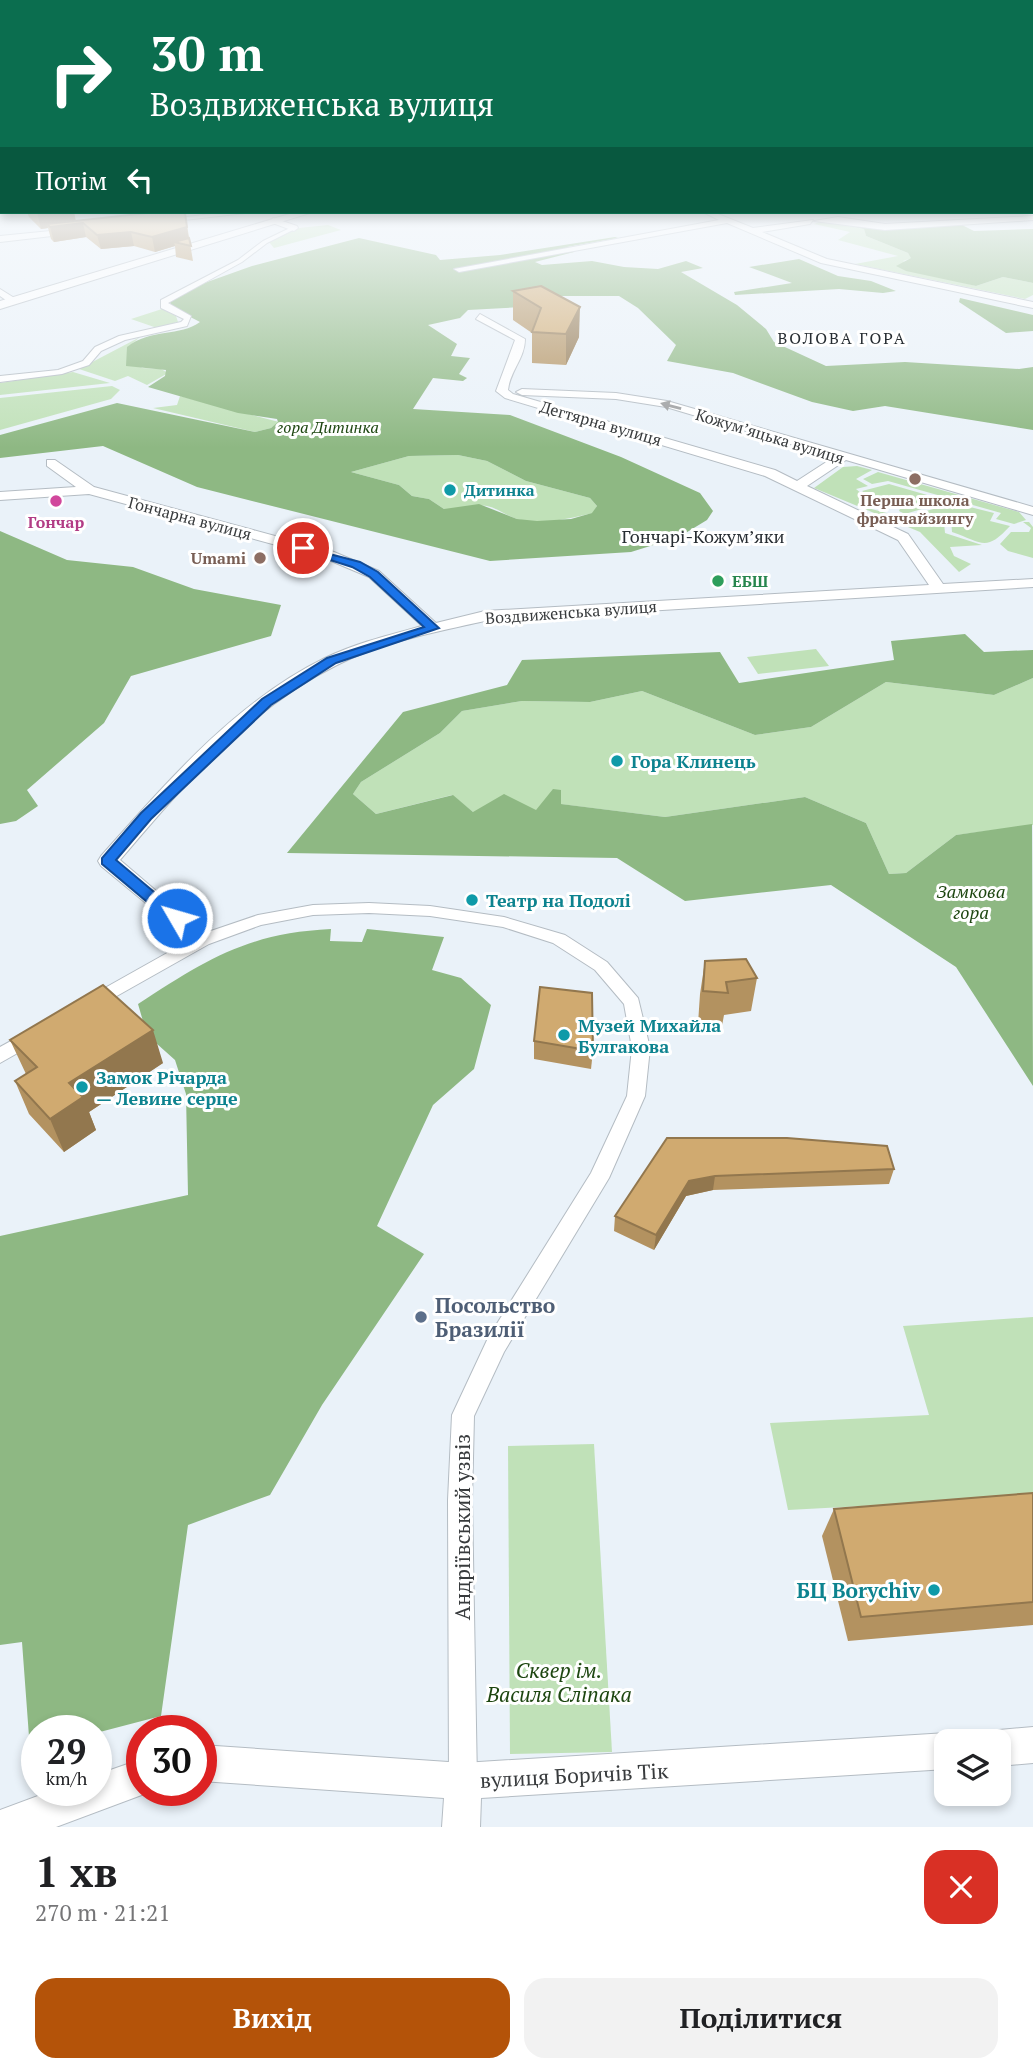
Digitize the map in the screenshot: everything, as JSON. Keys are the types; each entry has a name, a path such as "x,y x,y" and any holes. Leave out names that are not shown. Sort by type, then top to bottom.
{"main road":[{"path":"7,303 89,277"}],"street":[{"path":"0,379 59,372 86,363 108,343 187,322 188,318 164,306 164,302 210,277"},
{"path":"901,277 1033,305"},
{"path":"0,292 7,303"},
{"path":"480,317 520,339 521,347 502,377 502,391"},
{"name":"Кожумʼяцька вулиця","path":"502,391 641,399 1032,512"},
{"name":"Дегтярна вулиця","path":"502,391 516,399 594,423 770,473 799,486 903,537 940,590"},
{"path":"799,486 842,457"},
{"name":"Гончарна вулиця","path":"51,463 89,490"},
{"name":"Гончарна вулиця","path":"0,496 89,490 356,565 374,574 433,628"},
{"name":"Воздвиженська вулиця","path":"203,940 108,861 146,816 267,702 332,661 433,628 485,617 1033,583"},
{"name":"Андріївський узвіз","path":"72,1014 203,940 258,920 313,910 430,911 504,922 559,939 601,966 632,1002 641,1048 636,1096 599,1178 496,1345 463,1415 460,1500 463,1781 461,1827"},
{"path":"0,1056 48,1028"},
{"path":"1011,1747 1033,1745"},
{"name":"вулиця Боричів Тік","path":"217,1764 463,1781 934,1752"},
{"path":"4,1827 126,1783"}],"green space":[{"name":"гора Дитинка","path":"220,277 690,277 737,305 766,329 774,342 826,366 905,362 1019,369 1033,367 1033,430 885,406 853,411 812,402 733,373 667,361 676,345 638,308 619,296 558,296 522,307 468,310 460,318 428,325 457,344 451,356 470,358 459,374 467,378 463,381 433,378 413,409 510,415 621,457 700,493 713,511 707,520 679,537 631,552 490,561 197,487 103,446 0,458 0,435 117,403 255,432 271,428 278,422 277,419 238,413 148,387 165,376 166,370 126,366 127,347 136,341 184,330 200,322 171,307 170,301 196,286","holes":["458,455 487,461 526,481 590,498 597,506 592,513 571,519 537,521 517,519 479,504 444,509 429,499 412,496 399,485 351,472 409,456"]},
{"path":"777,277 846,277 871,281 896,291 883,293 839,289 735,295 734,292 792,283"},
{"path":"919,277 942,277 976,286 1002,277 1033,283 1033,295 1025,299"},
{"path":"935,277 1002,277 976,286"},
{"path":"1004,277 1033,277 1033,283"},
{"path":"960,298 1033,315 1033,331 1006,333 959,302"},
{"path":"162,309 176,316 178,322 157,328 131,319"},
{"path":"140,337 127,348 142,368 161,369 168,373 147,385 128,376 115,381 79,369"},
{"path":"73,372 110,383 0,395 0,383"},
{"path":"112,386 120,390 111,399 0,430 0,398"},
{"path":"180,396 279,422 271,428 255,432 153,408 177,405"},
{"path":"458,455 487,461 526,481 590,498 597,506 593,513 545,521 526,521 487,506 444,509 429,499 412,496 399,485 351,472 409,456"},
{"path":"857,466 872,470 856,479 868,486 856,489 868,499 864,507 920,522 944,522 945,533 982,545 950,547 954,556 971,564 959,572 920,532 814,488 843,467"},
{"path":"878,472 1019,512 1026,520 1014,524 996,519 1001,513 888,481 872,484 863,479"},
{"path":"889,484 948,501 905,514 899,511 902,504 872,498 862,491"},
{"path":"954,503 994,513 990,521 1010,526 995,539 984,543 952,532 951,519 921,520 909,516"},
{"path":"1023,522 1029,522 1033,527 1033,558 1008,551 1000,544 1011,532 1029,532 1031,528"},
{"path":"0,531 67,560 133,567 194,589 281,605 271,636 131,676 104,723 27,790 38,806 16,821 0,824"},
{"name":"Замкова гора","path":"965,634 984,652 1033,650 1033,678 994,695 886,682 811,727 755,735 642,691 590,702 522,701 462,711 440,733 361,782 353,794 376,814 453,795 473,812 504,794 536,810 553,789 561,790 561,804 665,817 805,797 866,823 889,874 906,873 956,835 1032,824 1033,1086 956,967 831,885 685,901 617,858 287,853 403,712 507,685 522,660 720,652 739,683 894,660 891,641"},
{"path":"816,649 829,666 758,674 747,657"},
{"path":"1033,678 1033,825 956,835 906,873 889,874 866,823 805,797 665,817 560,804 536,810 473,812 452,795 376,814 353,794 361,782 440,733 462,711 522,701 590,702 642,691 755,735 811,727 886,682 994,695"},
{"path":"331,929 330,941 362,942 367,929 444,937 432,970 461,978 491,1005 474,1069 433,1105 377,1226 424,1254 322,1405 270,1495 188,1525 161,1715 126,1715 126,1725 112,1729 112,1715 27,1715 22,1642 0,1645 0,1236 188,1195 186,1094 175,1060 147,1035 138,1004 185,974 229,952 275,936"},
{"path":"1033,1317 1033,1515 955,1501 788,1510 770,1423 929,1415 903,1326"},
{"name":"Сквер ім. Василя Сліпака","path":"594,1444 612,1752 510,1754 508,1446"}],"building":[{"path":"541,286 580,307 566,334 532,332 541,308 513,291"},
{"path":"746,959 757,978 726,982 728,993 703,991 705,961"},
{"path":"103,985 153,1030 69,1083 83,1097 50,1119 15,1081 37,1067 10,1040"},
{"name":"Музей Михайла Булгакова","path":"540,987 592,993 593,1051 534,1041"},
{"path":"667,1138 787,1138 887,1146 894,1169 715,1176 689,1181 656,1235 615,1216"},
{"name":"БЦ Borychiv","path":"1033,1493 1033,1602 861,1617 834,1509"}],"place":[{"name":"Перша школа франчайзингу","path":"915,479"},
{"name":"Дитинка","path":"450,490"},
{"name":"Гончар","path":"56,501"},
{"name":"Umami","path":"260,558"},
{"name":"ЕБШ","path":"718,581"},
{"name":"Гора Клинець","path":"617,761"},
{"name":"Театр на Подолі","path":"472,900"},
{"name":"Музей Михайла Булгакова","path":"564,1035"},
{"name":"Замок Річарда — Левине серце","path":"82,1087"},
{"name":"Посольство Бразилії","path":"421,1317"},
{"name":"БЦ Borychiv","path":"934,1590"}],"district":[{"name":"ВОЛОВА ГОРА","path":"842,338"},
{"name":"Гончарі-Кожумʼяки","path":"703,536"}],"route":[{"path":"177,918 120,874 108,861 146,816 267,702 298,680 332,661 433,628 374,574 329,555 303,548"}]}
